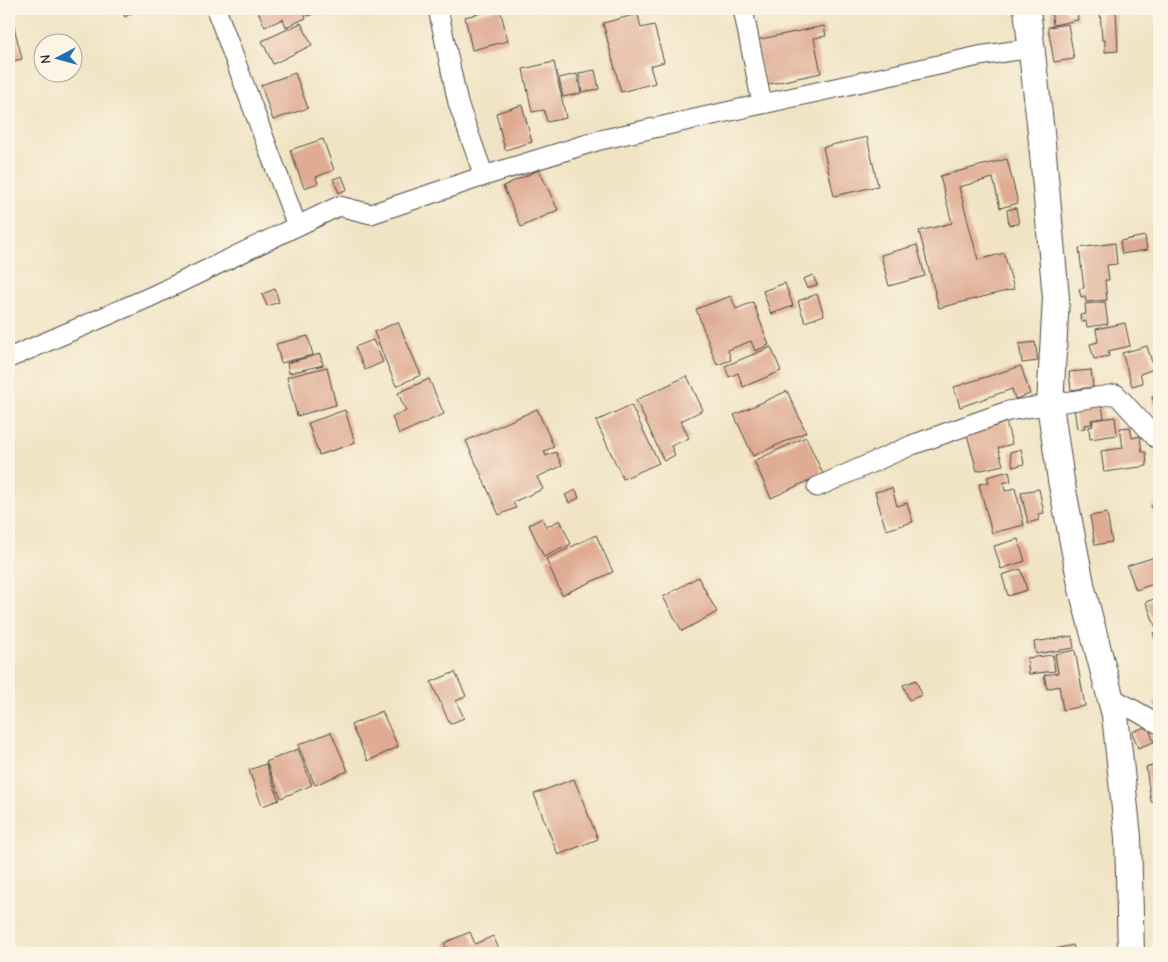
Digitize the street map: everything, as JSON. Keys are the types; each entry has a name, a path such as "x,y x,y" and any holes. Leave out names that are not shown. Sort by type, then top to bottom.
{"street":[{"path":"216,9 297,226"},
{"path":"438,9 458,103 484,176"},
{"path":"743,9 762,104"},
{"path":"1027,9 1041,132 1056,298 1050,405 1061,480 1082,589 1115,715 1128,837 1131,953"},
{"path":"9,358 150,297 339,206 371,214 600,140 979,56 1032,48"},
{"path":"817,487 912,445 1008,411 1116,394 1159,439"},
{"path":"1110,696 1159,724"}],"building":[{"path":"120,9 139,9 125,17"},
{"path":"257,9 302,9 306,18 286,27 283,19 265,27"},
{"path":"305,9 328,9 308,16"},
{"path":"500,9 508,41 472,50 465,17"},
{"path":"1051,9 1066,9 1067,13 1077,12 1078,20 1053,25"},
{"path":"1100,10 1116,10 1118,51 1105,52 1105,40 1102,40"},
{"path":"638,14 641,28 654,25 664,62 650,66 655,83 621,92 603,23"},
{"path":"13,23 22,59 9,62 9,24"},
{"path":"301,23 312,45 273,64 262,41"},
{"path":"1068,24 1074,59 1054,62 1048,27"},
{"path":"824,26 826,36 814,38 821,73 765,85 756,40"},
{"path":"554,62 566,118 547,122 544,110 532,112 523,69"},
{"path":"595,70 599,89 582,92 579,73"},
{"path":"295,73 308,108 273,120 261,85"},
{"path":"577,74 581,93 563,97 559,78"},
{"path":"522,105 532,142 505,150 496,113"},
{"path":"867,137 878,186 834,196 823,147"},
{"path":"323,139 334,170 316,177 318,183 304,188 290,150"},
{"path":"1007,159 1018,203 1000,208 993,178 959,187 978,260 1004,253 1014,289 939,308 919,231 952,223 940,176"},
{"path":"539,170 558,210 521,227 503,186"},
{"path":"342,176 347,189 339,193 333,179"},
{"path":"1016,208 1019,224 1009,225 1007,210"},
{"path":"1145,236 1147,250 1122,254 1120,241"},
{"path":"1115,243 1117,264 1107,265 1109,280 1105,280 1107,300 1086,302 1085,296 1081,297 1079,289 1084,288 1079,248"},
{"path":"917,245 925,276 889,286 881,255"},
{"path":"813,275 817,285 807,288 803,279"},
{"path":"785,283 793,306 771,314 763,291"},
{"path":"275,289 279,302 267,306 262,294"},
{"path":"817,294 824,315 805,322 798,301"},
{"path":"731,296 736,309 753,302 769,345 755,351 751,341 728,350 731,360 717,365 696,309"},
{"path":"1105,302 1108,324 1087,327 1086,321 1081,322 1080,315 1086,314 1085,304"},
{"path":"398,322 421,375 396,386 374,332"},
{"path":"1125,323 1130,346 1108,351 1109,356 1094,359 1090,344 1098,342 1096,329"},
{"path":"308,336 313,355 281,363 276,344"},
{"path":"373,340 383,362 365,370 355,347"},
{"path":"1035,342 1038,361 1022,363 1019,344"},
{"path":"1147,346 1154,369 1140,374 1143,383 1132,386 1122,353"},
{"path":"771,347 781,371 743,387 738,373 729,377 725,366"},
{"path":"320,354 323,365 289,373 287,363"},
{"path":"1021,366 1030,394 1015,399 1012,389 960,407 954,387"},
{"path":"327,367 336,405 297,416 287,377"},
{"path":"1091,370 1093,387 1071,390 1069,372"},
{"path":"687,376 703,410 681,421 689,438 671,446 675,455 664,461 636,400"},
{"path":"429,379 444,414 399,434 392,417 406,411 398,393"},
{"path":"787,391 806,432 753,456 734,415"},
{"path":"1159,395 1159,417 1152,397"},
{"path":"1102,404 1104,418 1091,420 1092,424 1084,425 1085,428 1077,429 1074,408"},
{"path":"631,405 659,463 623,479 596,421"},
{"path":"537,409 554,447 544,451 546,456 556,452 562,466 537,477 543,489 513,502 516,508 499,515 466,441"},
{"path":"345,410 355,443 319,455 308,423"},
{"path":"1115,417 1117,435 1090,439 1089,427 1093,426 1092,420"},
{"path":"1006,421 1012,444 998,448 1003,465 977,471 966,431"},
{"path":"1130,427 1132,438 1140,436 1142,452 1146,452 1147,466 1104,472 1101,451 1123,448 1120,428"},
{"path":"806,437 823,474 771,498 754,461"},
{"path":"1021,449 1024,464 1013,467 1010,452"},
{"path":"1009,471 1011,481 1003,483 1005,491 1015,488 1024,525 992,533 979,484 989,482 987,477"},
{"path":"892,488 897,506 907,503 913,522 886,530 875,492"},
{"path":"1039,489 1044,513 1038,514 1039,520 1028,523 1021,492"},
{"path":"576,490 579,498 569,503 565,495"},
{"path":"1159,504 1159,523 1156,524 1151,506"},
{"path":"1107,513 1112,542 1095,545 1090,516"},
{"path":"542,518 546,527 560,520 571,544 544,557 529,525"},
{"path":"596,535 613,572 562,595 546,559"},
{"path":"1018,539 1025,561 1001,569 994,546"},
{"path":"1155,557 1159,571 1159,582 1136,590 1127,566"},
{"path":"1021,569 1027,590 1008,596 1002,575"},
{"path":"698,577 717,612 682,631 663,597"},
{"path":"1159,597 1159,626 1156,628 1146,602"},
{"path":"1159,631 1159,650 1153,633"},
{"path":"1072,636 1074,648 1036,654 1034,642"},
{"path":"1075,650 1085,706 1063,710 1059,686 1047,689 1044,675 1058,673 1055,654"},
{"path":"1053,655 1055,671 1029,674 1027,658"},
{"path":"455,672 466,696 456,701 464,718 450,724 431,682"},
{"path":"916,680 922,695 909,700 903,685"},
{"path":"1159,698 1159,711 1153,703"},
{"path":"382,711 398,747 368,761 351,725"},
{"path":"1148,726 1154,742 1138,748 1132,732"},
{"path":"331,732 348,771 315,785 298,745"},
{"path":"298,749 312,785 281,798 266,762"},
{"path":"266,764 279,800 262,806 249,770"},
{"path":"1159,765 1159,801 1151,802 1146,767"},
{"path":"574,779 598,839 558,855 534,794"},
{"path":"470,932 475,944 493,936 501,953 449,953 444,943"},
{"path":"1073,945 1075,953 1056,953 1055,949"}]}
